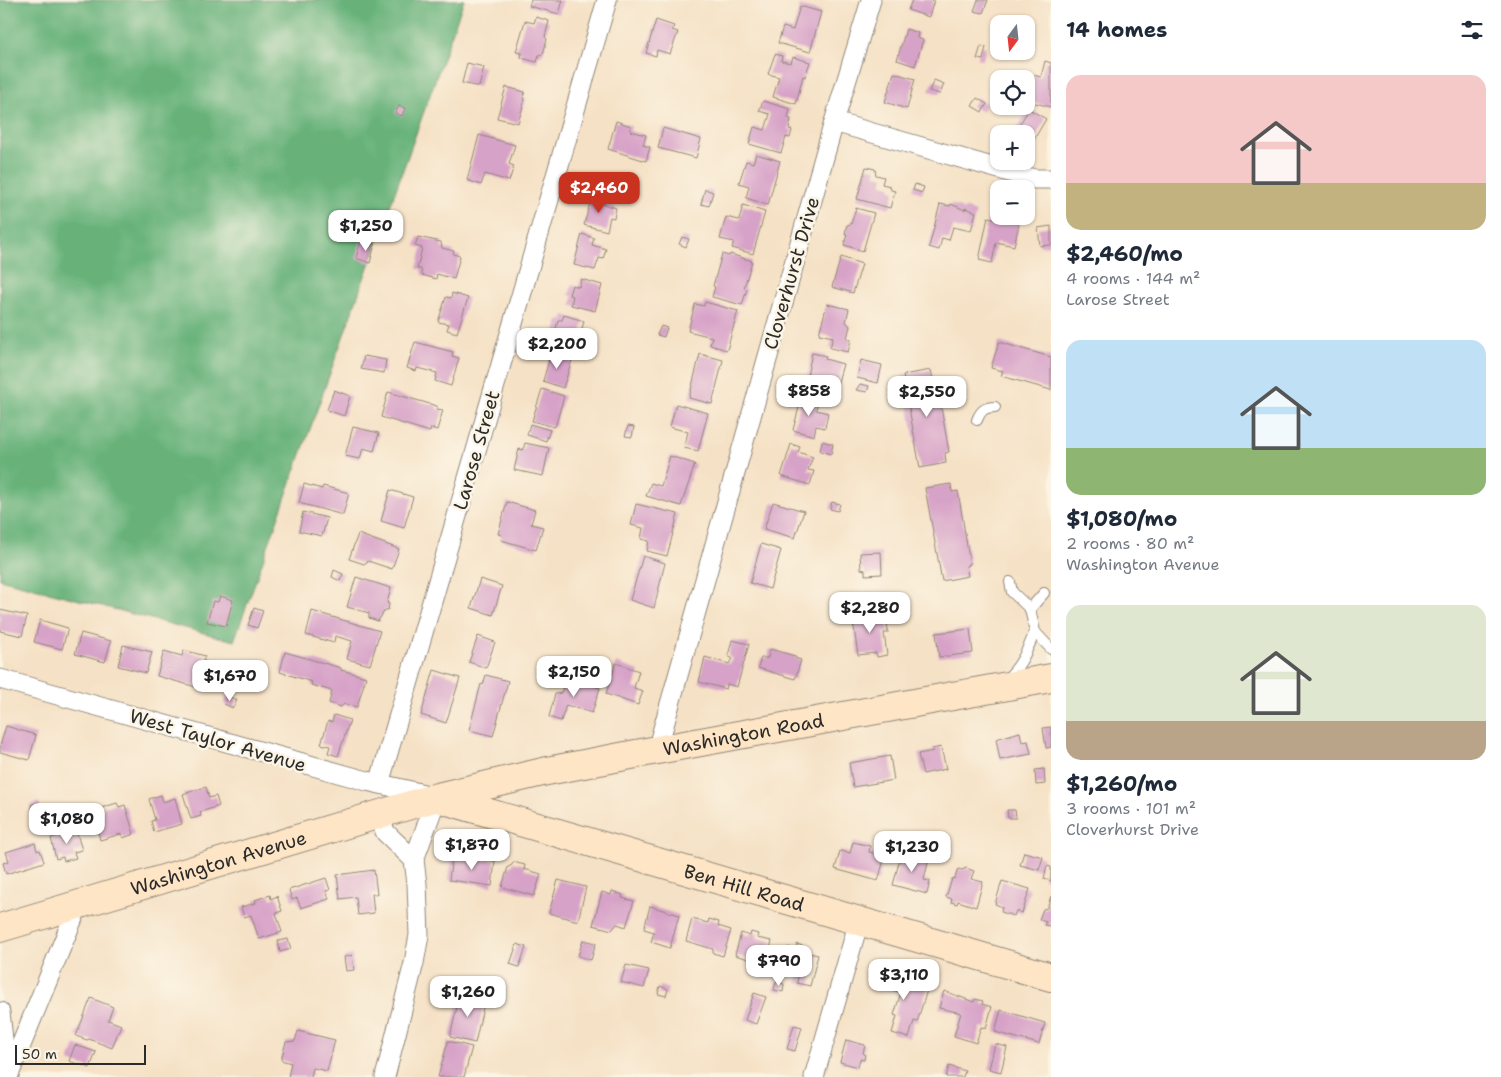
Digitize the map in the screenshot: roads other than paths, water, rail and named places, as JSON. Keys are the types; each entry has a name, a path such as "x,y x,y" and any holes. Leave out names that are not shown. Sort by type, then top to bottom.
{"street":[{"name":"Larose Street","path":"379,784 607,0"},
{"name":"Cloverhurst Drive","path":"657,750 834,122 871,0"},
{"path":"834,122 1034,179 1051,179"},
{"name":"Washington Road","path":"437,798 547,771 1051,678"},
{"name":"West Taylor Avenue","path":"0,679 379,784 437,798"},
{"path":"385,1077 414,964 419,935 414,860 437,798"},
{"name":"Washington Avenue","path":"0,928 78,906 376,814 437,798"},
{"name":"Ben Hill Road","path":"437,798 1051,977"},
{"path":"376,814 386,833 414,860"},
{"path":"8,1077 78,906"},
{"path":"814,1077 858,920"},
{"path":"0,1012 8,1077"}],"lane":[{"path":"977,420 981,412 987,407 995,407"},
{"path":"1010,582 1012,592 1030,609 1035,632 1051,649"},
{"path":"1030,609 1044,593"},
{"path":"986,690 1002,684 1014,673 1024,659 1035,632"}]}
